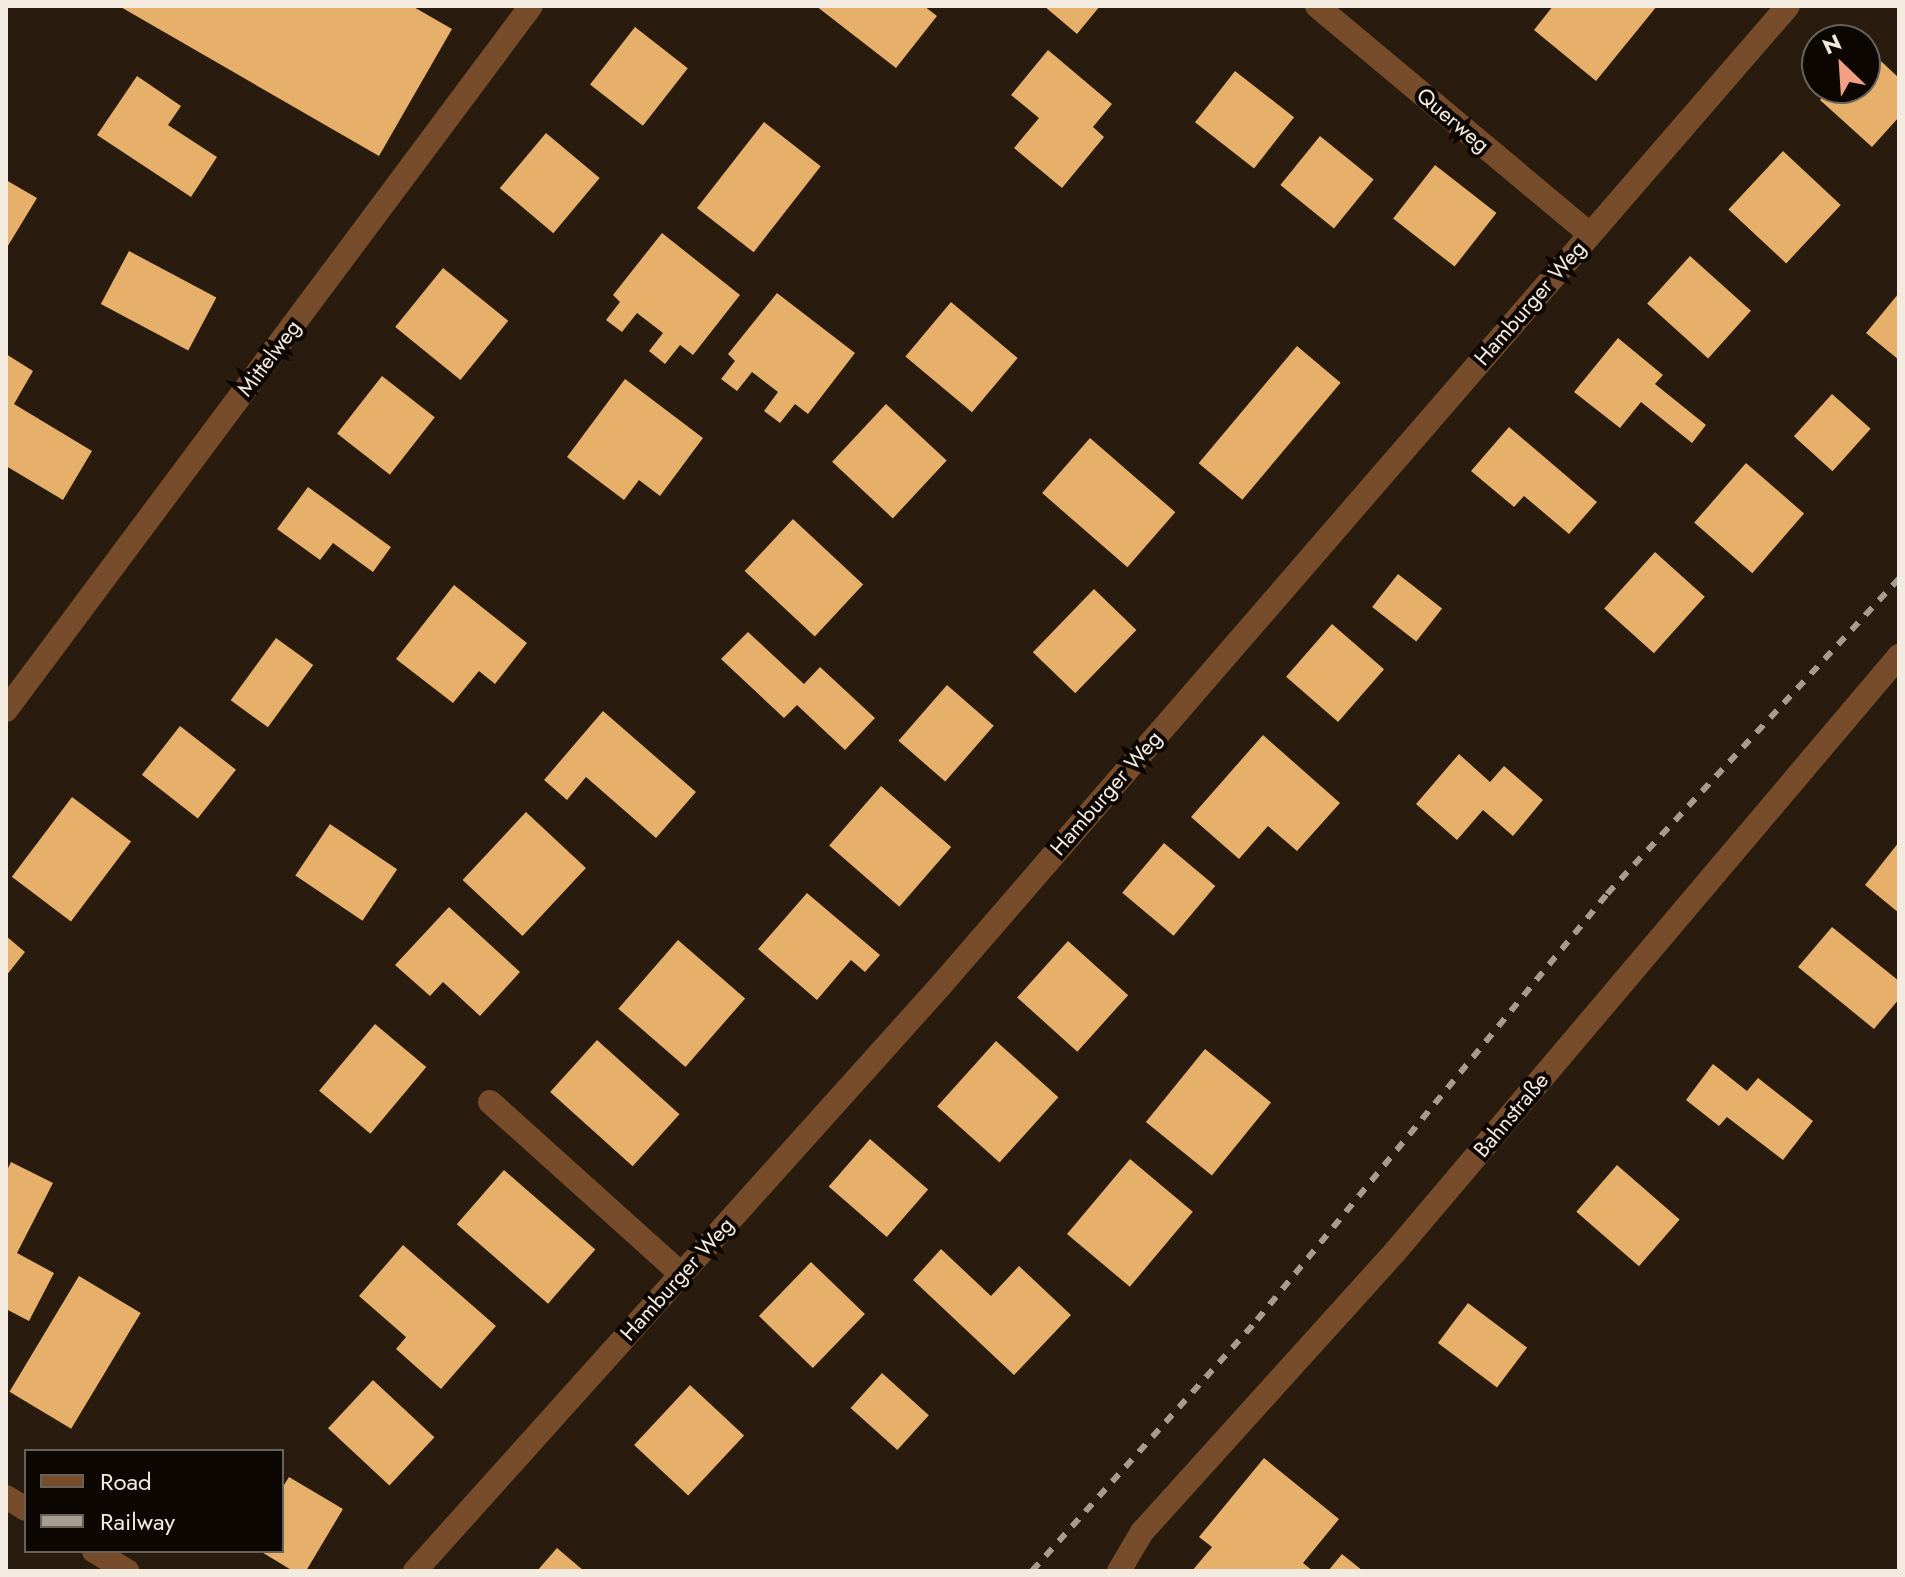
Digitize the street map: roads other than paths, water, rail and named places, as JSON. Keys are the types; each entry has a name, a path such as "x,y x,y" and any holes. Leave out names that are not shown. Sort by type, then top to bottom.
{"street":[{"name":"Mittelweg","path":"9,701 531,6"},
{"name":"Hamburger Weg","path":"415,1571 952,973 1788,6"},
{"name":"Querweg","path":"1332,11 1590,234"},
{"name":"Bahnstraße","path":"1119,1571 1142,1532 1395,1252 1899,656"},
{"path":"490,1102 681,1274"},
{"path":"6,1497 24,1508"},
{"path":"97,1553 127,1571"}],"railway":[{"path":"1032,1571 1257,1320 1607,894 1899,579"}]}
